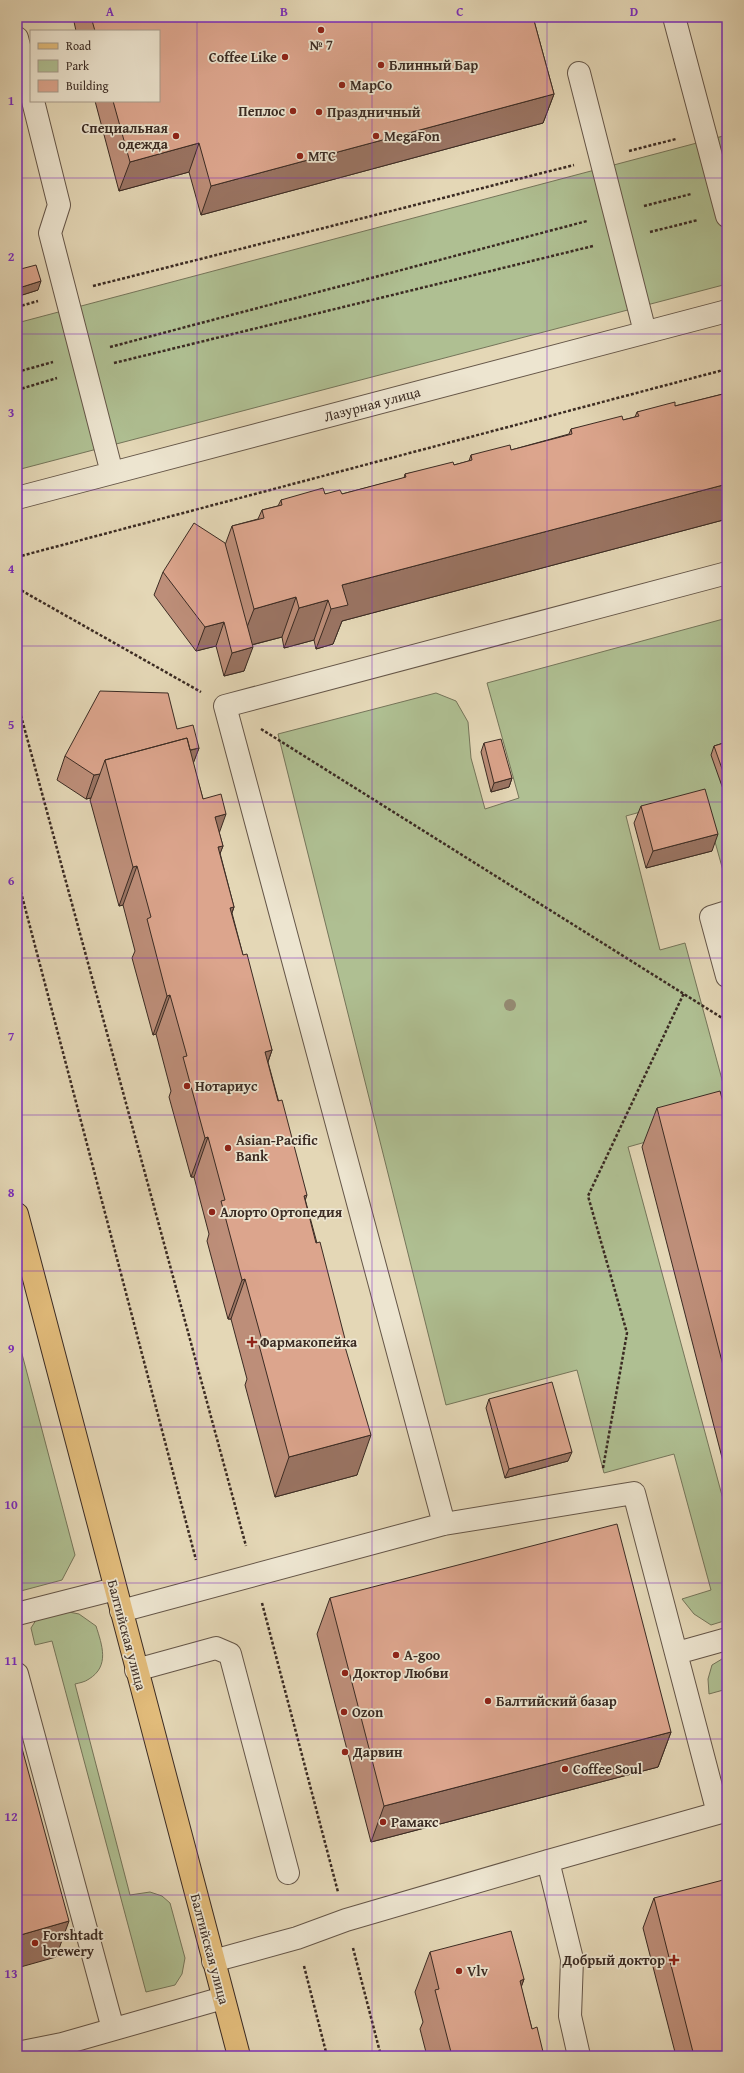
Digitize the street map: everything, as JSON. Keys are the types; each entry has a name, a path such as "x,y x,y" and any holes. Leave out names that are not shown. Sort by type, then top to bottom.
{"main road":[{"name":"Балтийская улица","path":"17,1214 239,2056"}],"street":[{"path":"674,17 727,214"},
{"path":"17,38 30,90"},
{"path":"579,73 645,332"},
{"path":"33,102 59,205 50,233 112,473"},
{"name":"Лазурная улица","path":"17,498 727,310"},
{"path":"444,1524 225,706 727,573"},
{"path":"727,912 711,917 727,976"},
{"path":"121,1611 444,1524 634,1493 718,1813 346,1920 297,1938 213,1961"},
{"path":"17,1614 115,1589"},
{"path":"676,1653 727,1639"},
{"path":"136,1670 216,1648 230,1654 288,1873"},
{"path":"17,1674 112,2029"},
{"path":"548,1861 572,1959 570,2016 579,2056"},
{"path":"17,2053 64,2050 112,2029 223,1998"}],"path":[{"path":"17,307 65,293 600,159 705,131"},
{"path":"17,390 83,363 614,214 720,187"},
{"path":"17,372 83,363 621,240 727,214"},
{"path":"17,557 727,369"},
{"path":"17,588 225,706 727,1021"},
{"path":"17,702 254,1575 381,2056"},
{"path":"17,877 204,1589"},
{"path":"597,1499 626,1333 588,1196 684,994"}],"green space":[{"path":"727,135 727,284 17,470 17,323"},
{"path":"727,618 727,885 702,795 626,816 660,950 685,943 727,1098 727,1119 628,1147 727,1514 727,1620 711,1625 694,1614 682,1599 711,1590 674,1454 604,1473 577,1370 446,1405 278,734 436,693 456,701 468,722 471,758 485,809 519,798 487,683"},
{"path":"17,1335 75,1555 62,1580 17,1592"},
{"path":"64,1611 79,1614 96,1626 103,1655 100,1668 96,1674 87,1680 75,1684 130,1895 150,1892 162,1896 170,1903 185,1958 182,1974 175,1985 146,1992 52,1641 35,1645 31,1628 38,1617"},
{"path":"727,1656 727,1689 709,1694 708,1679 712,1665"}],"building":[{"name":"Праздничный","path":"91,17 533,17 554,94 211,186 199,143 130,162 113,102 160,102 160,30 95,30"},
{"path":"36,265 41,281 22,287 17,270"},
{"path":"727,393 727,484 342,585 348,605 331,609 328,600 299,608 296,597 254,609 232,526 264,518 262,510 282,505 281,500 323,488 325,494 340,490 342,494 406,477 405,474 453,462 454,465 472,460 471,455 510,445 511,450 572,434 571,429 622,416 623,420 639,416 637,412 675,402 675,406"},
{"path":"194,523 225,543 253,647 232,653 224,622 205,627 163,572"},
{"path":"100,691 168,693 177,729 193,725 199,748 190,750 187,738 105,760 100,774 94,775 65,756"},
{"path":"187,738 203,799 221,794 226,814 215,817 223,846 218,847 234,907 230,908 243,955 247,954 272,1050 265,1052 278,1101 282,1100 307,1195 304,1196 316,1243 320,1242 345,1339 343,1340 371,1435 289,1457 259,1345 263,1344 245,1279 242,1280 221,1201 225,1200 208,1137 205,1138 183,1057 187,1056 170,995 167,996 147,919 151,917 137,866 133,867 105,760"},
{"path":"501,739 512,778 494,783 484,743"},
{"path":"727,742 727,780 726,780 714,746"},
{"path":"705,789 718,834 653,851 641,806"},
{"path":"720,1091 727,1117 727,1381 657,1108"},
{"path":"552,1382 572,1452 509,1469 489,1399"},
{"name":"Балтийский базар","path":"617,1524 671,1732 384,1806 330,1598"},
{"path":"17,1730 69,1921 17,1936"},
{"path":"727,1879 727,2056 694,2056 654,1898"},
{"path":"511,1931 524,1979 520,1981 532,2029 537,2027 544,2056 452,2056 435,1990 439,1989 430,1952"}],"place":[{"name":"№ 7","path":"321,30"},
{"name":"Coffee Like","path":"285,57"},
{"name":"Блинный Бар","path":"381,65"},
{"name":"МарСо","path":"342,85"},
{"name":"Пеплос","path":"293,111"},
{"name":"Праздничный","path":"319,112"},
{"name":"Специальная одежда","path":"176,136"},
{"name":"MegaFon","path":"376,136"},
{"name":"МТС","path":"300,156"},
{"name":"Нотариус","path":"187,1086"},
{"name":"Asian-Pacific Bank","path":"228,1148"},
{"name":"Алорто Ортопедия","path":"212,1212"},
{"name":"Фармакопейка","path":"252,1342"},
{"name":"A-goo","path":"396,1655"},
{"name":"Доктор Любви","path":"345,1673"},
{"name":"Балтийский базар","path":"488,1701"},
{"name":"Ozon","path":"344,1712"},
{"name":"Дарвин","path":"345,1752"},
{"name":"Coffee Soul","path":"565,1769"},
{"name":"Рамакс","path":"383,1822"},
{"name":"Forshtadt brewery","path":"35,1943"},
{"name":"Добрый доктор","path":"674,1960"},
{"name":"Vlv","path":"459,1971"}]}
